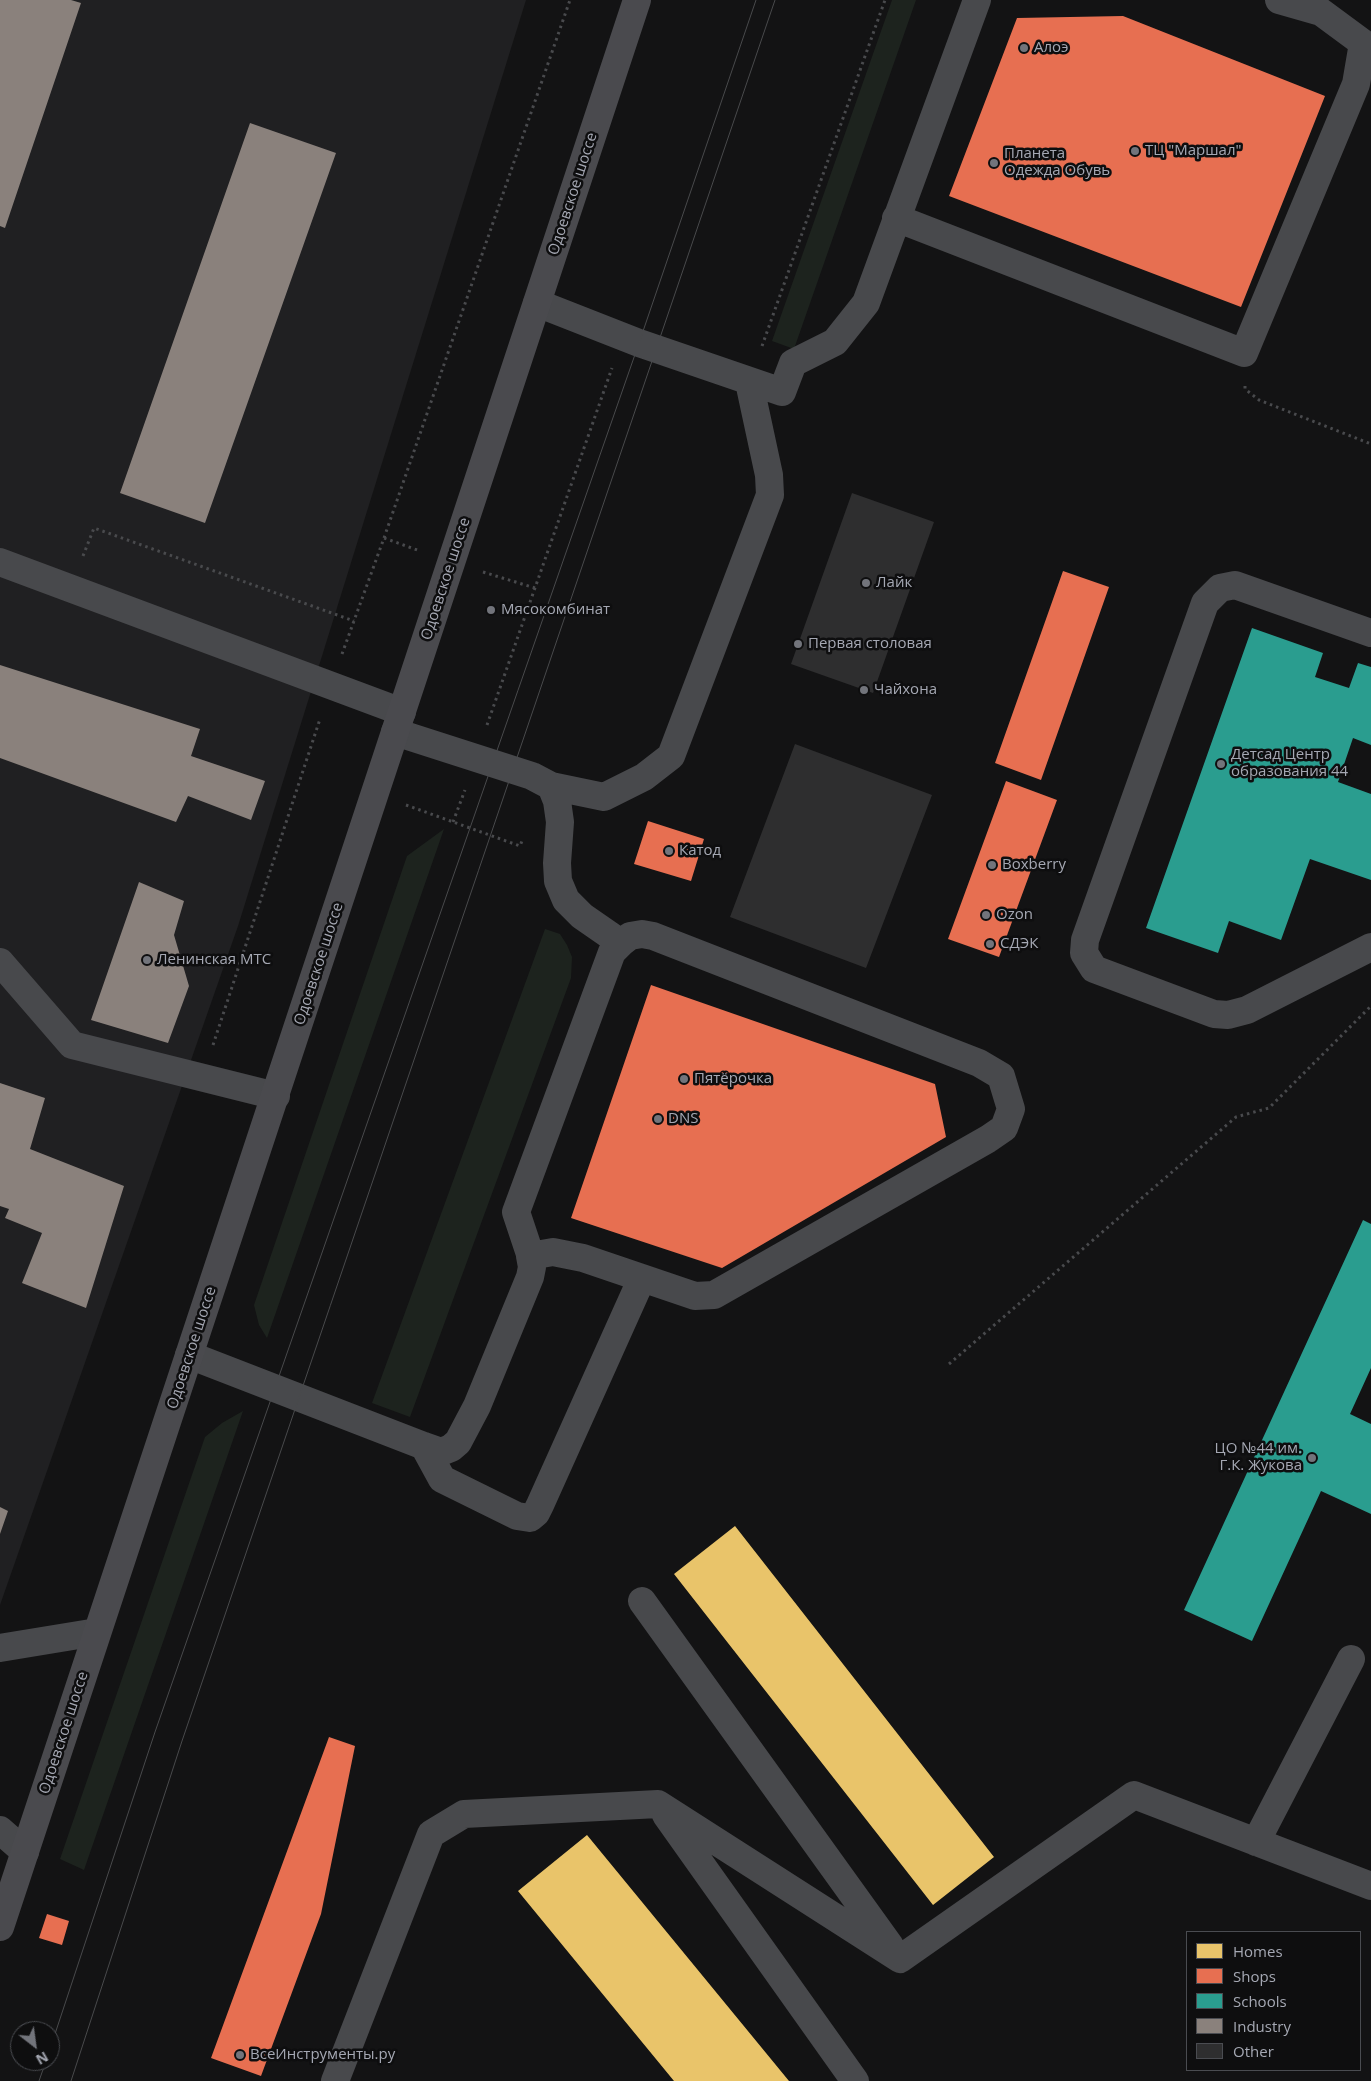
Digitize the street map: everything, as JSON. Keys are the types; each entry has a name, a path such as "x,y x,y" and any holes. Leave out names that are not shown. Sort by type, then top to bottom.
{"main road":[{"name":"Одоевское шоссе","path":"0,1927 637,0"}],"street":[{"path":"537,303 749,382 782,392 793,363 836,342 866,303 977,0"},
{"path":"896,218 1244,353 1356,84 1363,43 1321,12 1279,0"},
{"path":"0,562 331,686 398,722 476,758 532,776 551,786 604,797 644,777 671,756 770,495 769,475 749,382"},
{"path":"1371,633 1235,586 1220,588 1205,603 1085,940 1084,953 1094,969 1214,1014 1228,1014 1247,1010 1371,948"},
{"path":"551,786 557,801 560,822 557,863 558,881 566,900 582,916 620,942"},
{"path":"190,1355 441,1452 451,1448 458,1442 477,1406 530,1277 532,1267 530,1256 516,1212 612,952 620,942 630,936 642,934 653,936 979,1063 1001,1076 1011,1109 1004,1128 988,1139 714,1295 695,1296 583,1258 553,1252 530,1256"},
{"path":"0,962 72,1045 276,1096"},
{"path":"424,1446 442,1479 517,1516 530,1518 540,1506 642,1278"},
{"path":"642,1601 900,1960"},
{"path":"0,1648 97,1632"},
{"path":"1256,1842 1352,1659"},
{"path":"900,1960 1134,1795 1371,1886"},
{"path":"335,2081 431,1834 464,1814 658,1804 900,1960"},
{"path":"658,1804 855,2081"},
{"path":"0,1830 25,1852"}],"path":[{"path":"203,1078 331,686 570,0"},
{"path":"749,382 885,0"},
{"path":"453,822 623,336"},
{"path":"1244,353 1246,389 1259,400 1371,444"},
{"path":"71,589 94,528 354,621"},
{"path":"384,538 451,562 535,588"},
{"path":"375,794 520,846 524,838"},
{"path":"949,1364 1236,1117 1269,1108 1371,1006"}],"shaded area":[{"path":"0,0 526,0 238,926 0,1605"},
{"path":"892,0 916,0 794,349 772,341"},
{"path":"444,829 267,1338 259,1325 254,1305 407,856"},
{"path":"545,929 560,934 567,945 572,957 571,978 410,1417 372,1403"},
{"path":"243,1411 84,1870 60,1859 205,1437 222,1423"}],"building: Homes":[{"path":"735,1526 994,1857 933,1905 674,1574"},
{"path":"587,1835 789,2081 674,2081 518,1891"}],"building: Shops":[{"name":"ТЦ \"Маршал\"","path":"1123,16 1325,96 1241,307 949,196 1017,18"},
{"path":"1063,571 1109,587 1041,780 995,763"},
{"path":"1006,781 1057,800 999,957 948,939"},
{"name":"Катод","path":"648,821 704,839 691,881 634,864"},
{"path":"651,985 935,1084 946,1137 722,1268 571,1218"},
{"path":"329,1737 355,1746 321,1914 261,2076 211,2058"},
{"path":"47,1914 69,1921 62,1945 39,1938"}],"building: Schools":[{"path":"1252,628 1323,653 1315,677 1349,688 1358,663 1371,667 1371,745 1353,738 1338,782 1371,794 1371,880 1310,859 1281,940 1229,921 1218,953 1146,928"},
{"name":"ЦО №44 им. Г.К. Жукова","path":"1363,1220 1371,1224 1371,1368 1350,1414 1371,1424 1371,1514 1321,1491 1252,1641 1184,1610"}],"building: Industry":[{"path":"0,0 71,0 81,3 5,228 0,226"},
{"path":"250,123 336,153 205,523 120,493"},
{"path":"0,665 200,729 191,756 265,781 251,820 188,796 176,822 0,758"},
{"name":"Ленинская МТС","path":"139,882 184,901 174,935 189,986 168,1043 91,1020"},
{"path":"0,1083 45,1098 30,1149 124,1186 86,1308 22,1283 42,1233 5,1218 9,1209 0,1206"},
{"path":"0,1507 8,1511 0,1534"}],"building: Other":[{"name":"Лайк","path":"852,493 934,522 873,693 791,664"},
{"path":"795,744 932,795 866,968 730,917"}],"tram line":[{"path":"59,2021 155,1732 639,343 756,0"},
{"path":"71,2081 182,1741 775,0"},
{"path":"39,2081 42,2071"}],"place":[{"name":"Алоэ","path":"1024,48"},
{"name":"ТЦ \"Маршал\"","path":"1135,151"},
{"name":"Планета Одежда Обувь","path":"994,163"},
{"name":"Лайк","path":"866,583"},
{"name":"Мясокомбинат","path":"491,610"},
{"name":"Первая столовая","path":"798,644"},
{"name":"Чайхона","path":"864,690"},
{"name":"Детсад Центр образования 44","path":"1221,764"},
{"name":"Катод","path":"669,851"},
{"name":"Boxberry","path":"992,865"},
{"name":"Ozon","path":"986,915"},
{"name":"СДЭК","path":"990,944"},
{"name":"Ленинская МТС","path":"147,960"},
{"name":"Пятёрочка","path":"684,1079"},
{"name":"DNS","path":"658,1119"},
{"name":"ЦО №44 им. Г.К. Жукова","path":"1312,1458"},
{"name":"ВсеИнструменты.ру","path":"240,2055"}]}
